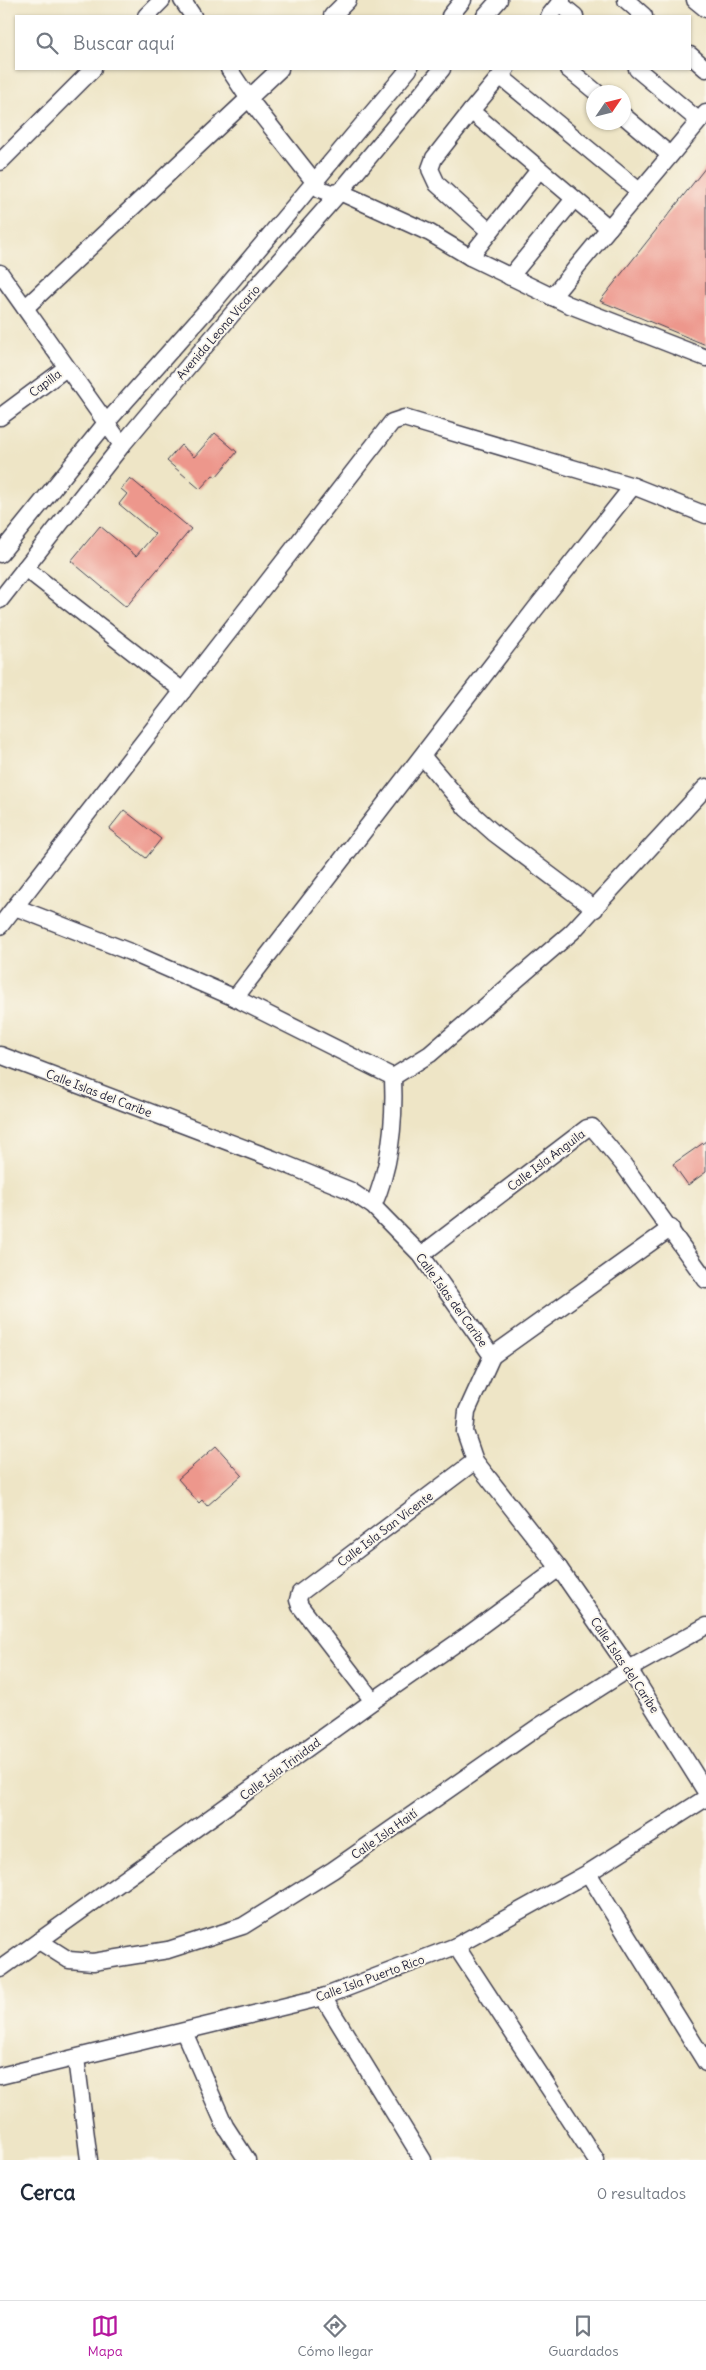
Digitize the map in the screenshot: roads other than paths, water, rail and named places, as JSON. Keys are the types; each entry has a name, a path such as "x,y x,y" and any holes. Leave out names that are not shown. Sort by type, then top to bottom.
{"street":[{"path":"147,15 162,0"},
{"path":"182,0 192,15"},
{"path":"333,15 348,0"},
{"path":"451,15 463,0"},
{"path":"486,15 498,0"},
{"path":"626,0 643,15"},
{"path":"695,0 706,9"},
{"path":"550,15 561,2 574,15"},
{"path":"691,56 706,69"},
{"path":"0,162 92,70"},
{"path":"230,70 249,99 314,184 320,189 331,193 340,192 430,233 470,257 552,297 706,358"},
{"path":"25,308 279,70"},
{"name":"Avenida Leona Vicario","path":"0,554 106,424 213,303 408,70"},
{"name":"Avenida Leona Vicario","path":"0,600 122,445 233,313 340,192 441,70"},
{"path":"569,70 587,85"},
{"path":"552,297 703,117 638,70"},
{"path":"489,231 437,184 430,169 434,158 503,72 639,192"},
{"path":"471,111 609,228"},
{"path":"631,122 670,155"},
{"path":"470,257 539,170"},
{"path":"510,277 574,199"},
{"path":"0,273 122,445"},
{"name":"Capilla","path":"0,417 66,368"},
{"path":"0,926 392,422 404,418 633,486 706,514"},
{"path":"235,998 423,757 536,608 633,486"},
{"path":"25,568 183,691"},
{"path":"423,757 467,809 494,833 595,909"},
{"path":"393,1077 438,1048 525,975 595,909 706,786"},
{"path":"15,907 130,952 235,998 393,1077"},
{"name":"Calle Islas del Caribe","path":"0,1055 349,1190 373,1206 421,1255 492,1356 467,1411 464,1432 475,1461 559,1568 703,1781"},
{"path":"373,1206 384,1183 394,1112 393,1077"},
{"name":"Calle Isla Anguila","path":"421,1255 587,1128 592,1127 623,1164 671,1228 706,1280"},
{"path":"492,1356 671,1228"},
{"name":"Calle Isla San Vicente","path":"373,1701 300,1606 298,1600 300,1593 475,1461"},
{"name":"Calle Isla Trinidad","path":"0,1970 559,1568"},
{"name":"Calle Isla Haití","path":"39,1941 69,1960 93,1962 168,1950 243,1926 333,1870 538,1726 629,1669 706,1626"},
{"name":"Calle Isla Puerto Rico","path":"0,2076 322,1997 456,1946 588,1872 706,1798"},
{"path":"588,1872 706,2063"},
{"path":"456,1946 596,2160"},
{"path":"322,1997 423,2160"},
{"path":"184,2032 225,2126 248,2160"},
{"path":"76,2058 90,2160"}]}
